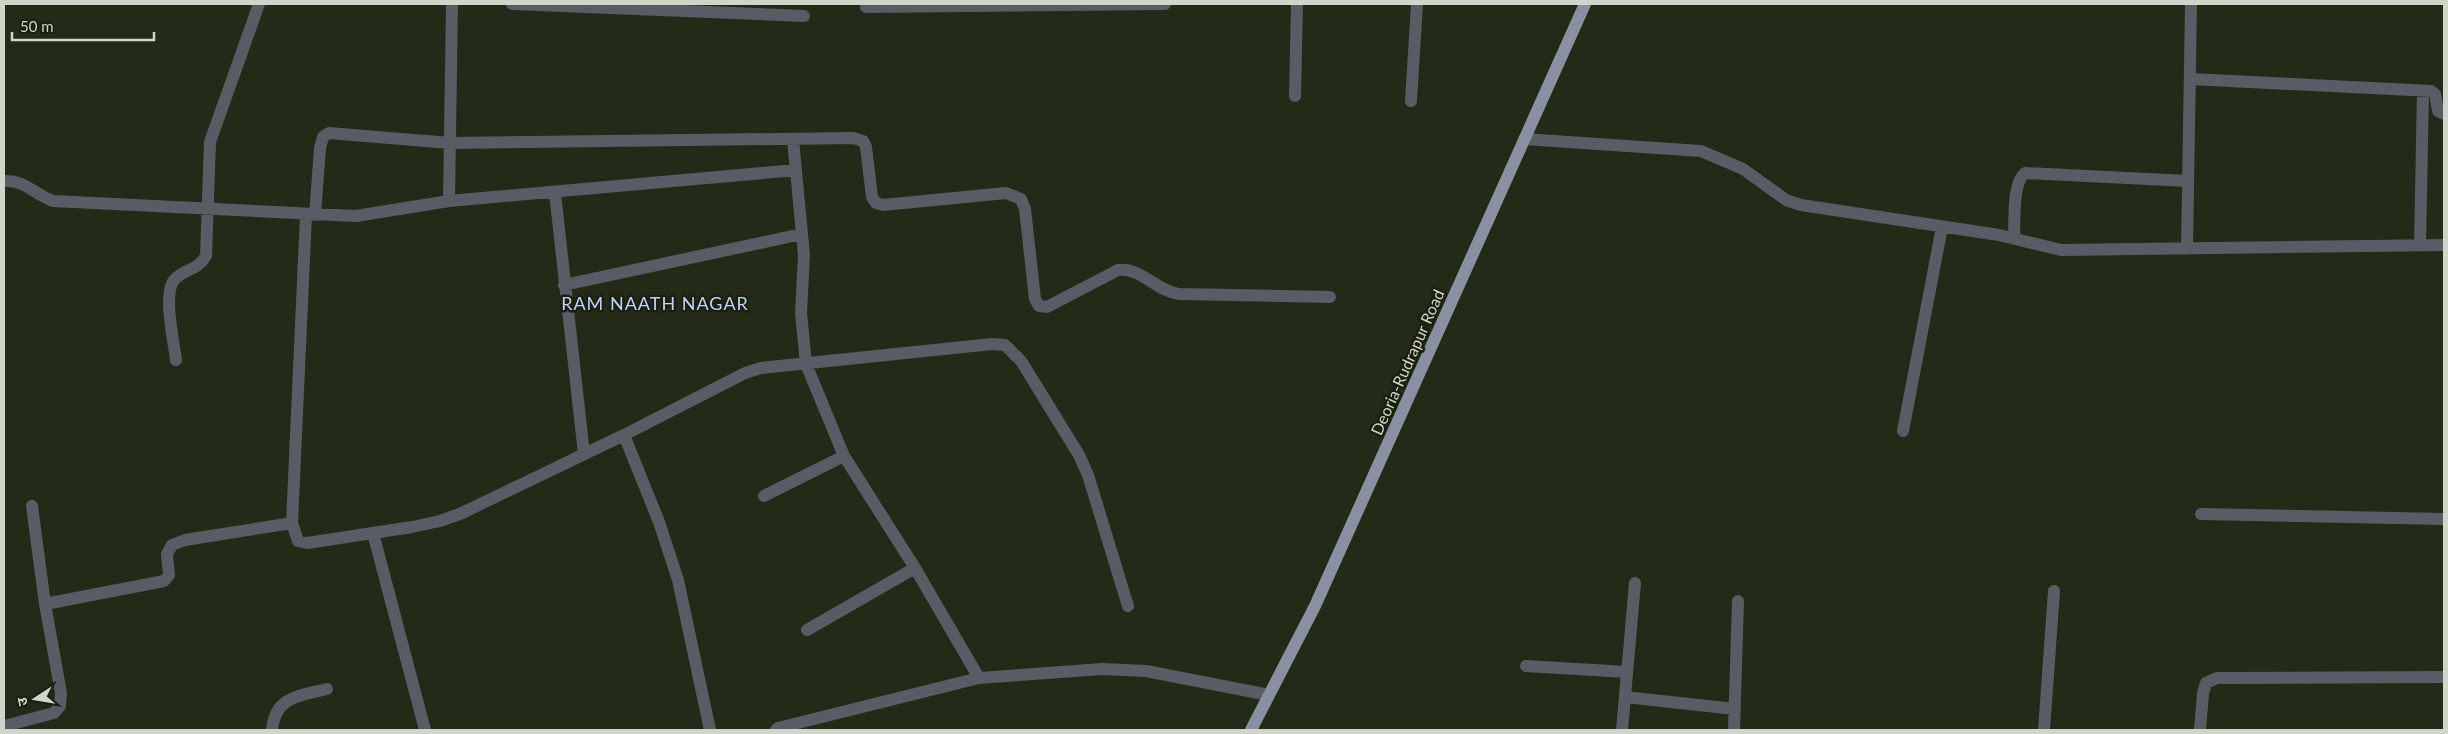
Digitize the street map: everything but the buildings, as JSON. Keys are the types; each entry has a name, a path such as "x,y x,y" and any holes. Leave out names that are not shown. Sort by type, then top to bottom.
{"main road":[{"name":"Deoria-Rudrapur Road","path":"1251,730 1315,606 1585,4"}],"street":[{"path":"176,360 168,293 177,278 201,266 206,256 210,142 259,4"},
{"path":"450,201 452,4"},
{"path":"512,4 615,6 804,16"},
{"path":"866,7 1165,4"},
{"path":"1295,96 1296,4"},
{"path":"1411,101 1417,4"},
{"path":"2186,249 2191,4"},
{"path":"2190,79 2423,91 2435,94 2438,112 2444,114"},
{"path":"2420,245 2423,91"},
{"path":"1128,606 1088,475 1079,455 1021,362 1005,345 992,344 762,368 745,373 624,435 440,521 307,543 298,541 292,523 310,215 323,137 329,133 450,143 853,138 863,141 872,197 876,203 883,204 1006,192 1021,199 1025,209 1035,299 1040,306 1047,307 1118,270 1126,269 1169,293 1330,297"},
{"path":"1524,139 1701,152 1743,169 1786,200 1801,205 2014,238 2061,250 2444,245"},
{"path":"794,140 804,270 801,313 806,364 844,456 915,568 979,678"},
{"path":"4,181 23,183 41,197 53,201 356,216 450,201 796,170"},
{"path":"2014,238 2017,187 2019,178 2025,173 2188,181"},
{"path":"555,193 584,454"},
{"path":"1903,431 1942,227"},
{"path":"564,285 802,234"},
{"path":"624,435 660,522 678,580 710,730"},
{"path":"764,496 844,456"},
{"path":"4,726 54,713 60,706 60,693 45,604 32,506"},
{"path":"2201,514 2444,519"},
{"path":"45,604 164,582 168,575 167,554 172,545 185,540 292,523"},
{"path":"373,533 425,730"},
{"path":"807,630 915,568"},
{"path":"1622,730 1636,583"},
{"path":"2044,730 2054,592"},
{"path":"1734,730 1738,601"},
{"path":"1526,666 1627,672"},
{"path":"776,730 788,725 979,678 1102,669 1146,671 1269,695"},
{"path":"2200,730 2202,693 2206,683 2217,678 2444,677"},
{"path":"272,730 273,720 279,707 288,699 328,689"},
{"path":"1625,697 1735,709"}],"district":[{"name":"RAM NAATH NAGAR","path":"655,303"}]}
